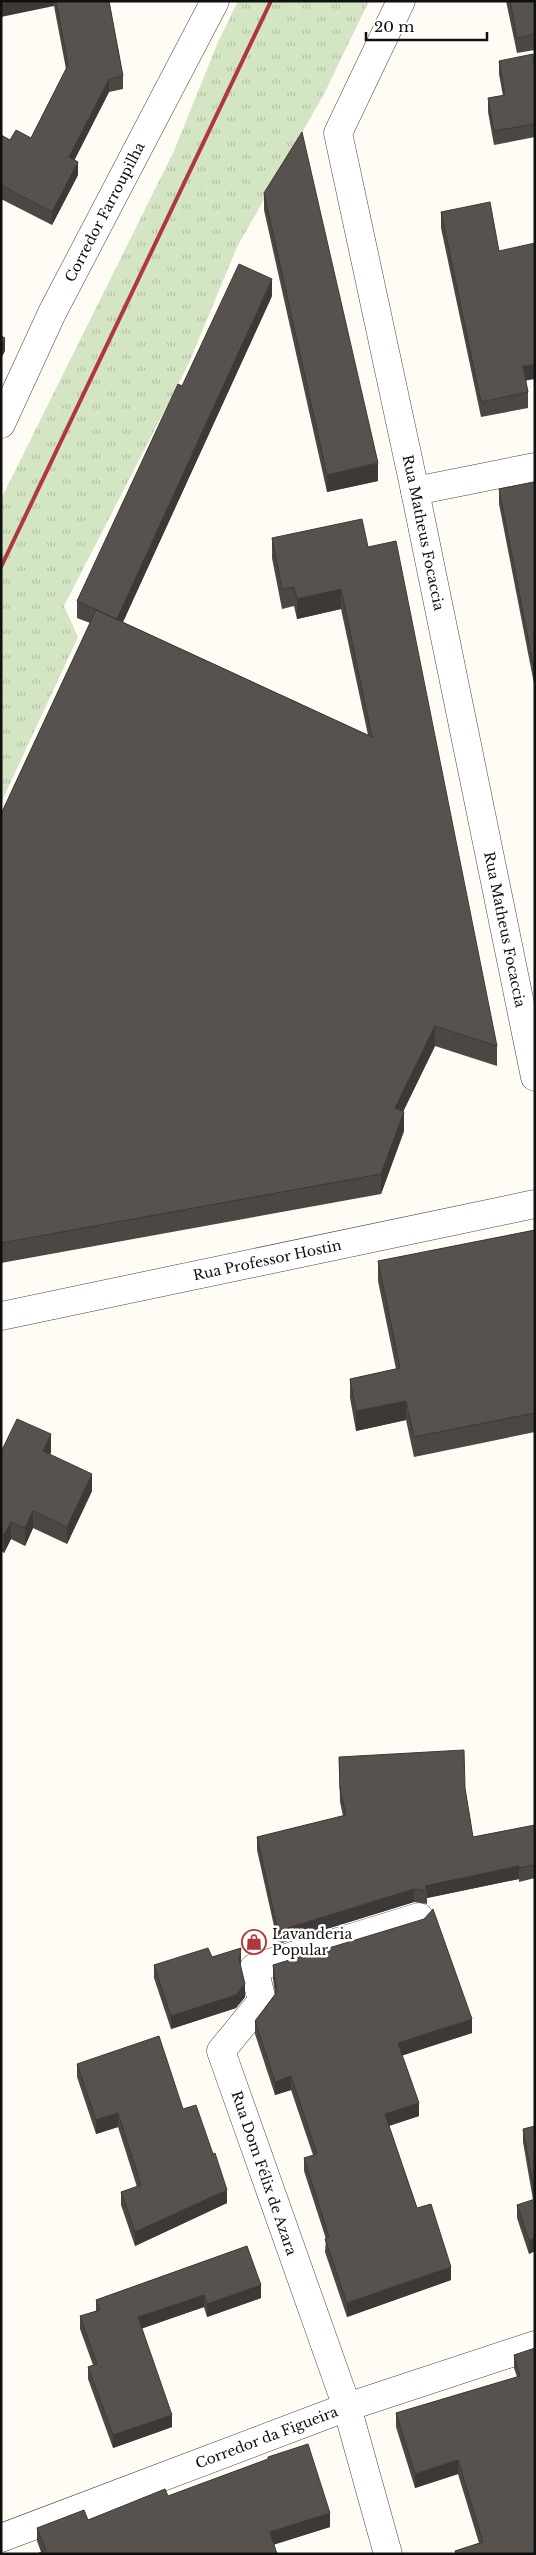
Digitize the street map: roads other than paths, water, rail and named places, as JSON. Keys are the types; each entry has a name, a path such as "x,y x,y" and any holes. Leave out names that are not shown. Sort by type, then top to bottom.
{"street":[{"name":"Corredor Farroupilha","path":"1,424 52,313 215,1"},
{"name":"Rua Matheus Focaccia","path":"401,1 338,133 415,492 535,1077"},
{"path":"415,492 535,467"},
{"name":"Rua Professor Hostin","path":"1,1316 535,1204"},
{"name":"Rua Dom Félix de Azara","path":"388,2554 346,2407 221,2051 262,2001 254,1968 419,1917"},
{"name":"Corredor da Figueira","path":"1,2538 346,2407 535,2345"}],"railway":[{"path":"1,567 271,1"}],"place":[{"name":"Lavanderia Popular","path":"254,1942"}]}
